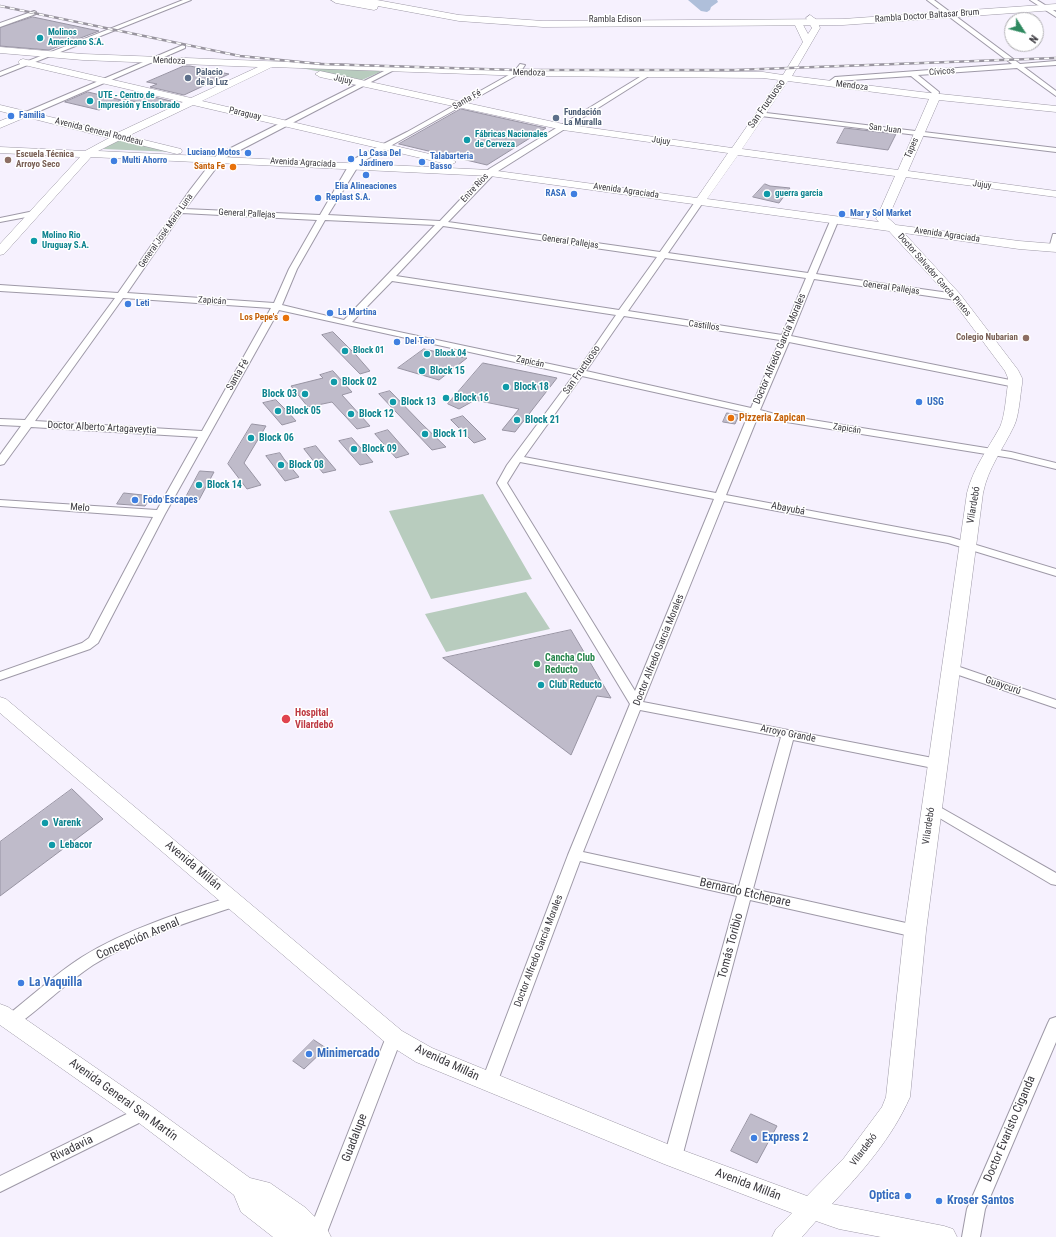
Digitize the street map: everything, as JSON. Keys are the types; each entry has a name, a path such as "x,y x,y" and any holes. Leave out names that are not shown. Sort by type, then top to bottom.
{"main road":[{"path":"336,0 442,19 491,25 568,27 618,26 636,24"},
{"name":"Rambla Edison","path":"361,0 395,2 454,13 498,18 544,20 812,20 847,17"},
{"name":"Rambla Edison","path":"395,2 441,15 502,22 636,24 798,23"},
{"name":"Rambla Doctor Baltasar Brum","path":"798,23 812,20 946,12 1056,2"},
{"name":"Rambla Doctor Baltasar Brum","path":"1039,4 1056,7"},
{"name":"Rambla Doctor Baltasar Brum","path":"847,17 946,12"}],"street":[{"path":"0,74 188,0"},
{"path":"930,0 1056,94"},
{"path":"1039,4 1056,15"},
{"path":"0,25 34,13"},
{"name":"San Fructuoso","path":"637,704 502,483 505,476 580,373 761,114 816,28 812,20"},
{"path":"798,23 808,42"},
{"path":"0,125 183,47"},
{"name":"Mendoza","path":"0,50 47,55 392,69 520,69 650,73 753,74 1033,108 1056,109"},
{"name":"Paraguay","path":"0,57 472,167 490,173"},
{"name":"Cívicos","path":"829,84 835,79 1056,63"},
{"path":"0,252 89,153 118,137 270,64"},
{"name":"Jujuy","path":"270,64 562,126 734,152 1056,194"},
{"name":"General José María Luna","path":"0,462 182,211 222,159 285,124 392,69"},
{"name":"Santa Fé","path":"0,676 86,646 94,640 160,514 277,306 288,276 353,165 357,161 460,105 520,69"},
{"name":"Entre Ríos","path":"346,323 391,278 490,173 562,126 650,73"},
{"path":"914,74 936,92 935,96"},
{"name":"Tapes","path":"890,227 882,219 900,174 935,96"},
{"path":"1033,108 1056,105"},
{"name":"Avenida General Rondeau","path":"0,108 198,156"},
{"name":"San Juan","path":"761,114 1056,150"},
{"name":"Avenida Agraciada","path":"0,148 490,173 835,219 1019,245 1028,248 1055,249"},
{"name":"Avenida Agraciada","path":"89,153 198,156 222,159"},
{"name":"General Pallejas","path":"182,211 442,224 956,297"},
{"path":"0,220 34,213"},
{"name":"Doctor Alfredo García Morales","path":"489,1083 575,855 810,276 835,219"},
{"name":"Doctor Salvador García Pintos","path":"890,227 956,297 1011,370 1015,378 1015,384"},
{"path":"1055,249 1056,236"},
{"name":"Castillos","path":"391,278 785,338 1015,384"},
{"name":"Zapicán","path":"0,288 277,306 346,323 782,418 992,452 1026,458 1056,466"},
{"name":"Vilardebó","path":"785,1237 854,1165 891,1113 898,1097 915,931 967,545 978,480 1008,425 1015,384"},
{"name":"Doctor Alberto Artagaveytia","path":"0,422 205,434"},
{"name":"Abayubá","path":"518,459 950,540 1056,573"},
{"name":"Melo","path":"0,503 160,514"},
{"name":"Guaycurú","path":"951,668 1056,704"},
{"name":"Avenida Millán","path":"0,703 394,1037 424,1055 489,1083 673,1157 812,1209 839,1218 944,1237"},
{"name":"Arroyo Grande","path":"637,704 938,764"},
{"name":"Tomás Toribio","path":"673,1157 788,735"},
{"path":"931,807 1056,880"},
{"name":"Bernardo Etchepare","path":"575,855 915,931"},
{"name":"Concepción Arenal","path":"6,1017 80,966 99,955 130,940 234,901"},
{"name":"Avenida General San Martín","path":"6,1017 143,1113 244,1188 261,1190 297,1216 315,1236"},
{"name":"Doctor Evaristo Ciganda","path":"970,1237 976,1209 1056,1023"},
{"name":"Guadalupe","path":"315,1236 394,1037"},
{"name":"Rivadavia","path":"0,1184 143,1113"},
{"name":"Avenida General San Martín","path":"244,1188 250,1204 292,1237"}],"green space":[{"path":"296,67 379,70 380,72 362,80"},
{"path":"119,139 173,152 103,149"},
{"path":"483,494 532,579 431,599 389,511"},
{"path":"526,592 550,629 446,652 425,614"}],"water":[{"path":"688,0 717,0 718,2 707,12 701,11"}],"building":[{"name":"Molinos Americano S.A.","path":"33,17 99,31 49,50 0,46 0,28"},
{"name":"Palacio de la Luz","path":"184,66 229,74 184,95 150,87 157,84 147,82"},
{"name":"UTE - Centro de Impresión y Ensobrado","path":"88,92 121,100 99,110 65,102"},
{"path":"137,93 171,101 157,107 123,99"},
{"name":"Fábricas Nacionales de Cerveza","path":"461,109 546,128 487,165 399,144"},
{"path":"845,128 896,134 888,150 837,143"},
{"name":"guerra garcia","path":"765,184 790,188 779,203 753,197"},
{"name":"Block 01","path":"333,332 370,371 360,374 322,335"},
{"path":"424,349 467,358 439,380 398,368"},
{"path":"483,363 557,378 515,432 502,430 519,409 475,400 459,409 448,404"},
{"path":"333,371 352,392 342,395 370,426 357,429 332,402 308,407 291,386 323,378 320,375"},
{"path":"390,391 446,447 432,450 379,394"},
{"name":"Block 05","path":"276,400 296,421 282,425 263,403"},
{"name":"Pizzeria Zapican","path":"727,413 739,415 735,424 723,422"},
{"path":"463,416 486,439 474,443 451,420"},
{"path":"252,424 266,426 244,463 261,485 247,489 228,464"},
{"path":"388,430 409,454 396,458 375,434"},
{"name":"Block 09","path":"352,438 373,462 360,465 339,441"},
{"path":"316,446 336,470 323,473 304,449"},
{"name":"Block 08","path":"280,453 299,477 285,481 266,456"},
{"name":"Block 14","path":"200,471 214,472 199,500 185,499"},
{"name":"Fodo Escapes","path":"124,493 152,496 145,506 117,504"},
{"name":"Club Reducto","path":"571,630 611,698 597,696 571,755 443,658"},
{"path":"72,789 103,819 0,896 0,842"},
{"name":"Minimercado","path":"314,1040 326,1048 304,1069 293,1061"},
{"name":"Express 2","path":"751,1114 777,1126 757,1163 731,1151"}],"railway":[{"path":"0,6 240,56 321,64 515,70 735,70 1056,58"}],"place":[{"name":"Molinos Americano S.A.","path":"40,38"},
{"name":"Palacio de la Luz","path":"188,78"},
{"name":"UTE - Centro de Impresión y Ensobrado","path":"90,101"},
{"name":"Familia","path":"11,116"},
{"name":"Fundación La Muralla","path":"556,118"},
{"name":"Fábricas Nacionales de Cerveza","path":"467,140"},
{"name":"Luciano Motos","path":"248,153"},
{"name":"La Casa Del Jardinero","path":"351,159"},
{"name":"Escuela Técnica Arroyo Seco","path":"8,160"},
{"name":"Multi Ahorro","path":"114,161"},
{"name":"Talabarteria Basso","path":"422,162"},
{"name":"Santa Fe","path":"233,167"},
{"name":"Elia Alineaciones","path":"366,175"},
{"name":"RASA","path":"574,194"},
{"name":"guerra garcia","path":"767,194"},
{"name":"Replast S.A.","path":"318,198"},
{"name":"Mar y Sol Market","path":"842,214"},
{"name":"Molino Rio Uruguay S.A.","path":"34,241"},
{"name":"Leti","path":"128,304"},
{"name":"La Martina","path":"330,313"},
{"name":"Los Pepe's","path":"286,318"},
{"name":"Colegio Nubarian","path":"1026,338"},
{"name":"Del Tero","path":"397,342"},
{"name":"Block 01","path":"345,351"},
{"name":"Block 04","path":"427,354"},
{"name":"Block 15","path":"422,371"},
{"name":"Block 02","path":"334,382"},
{"name":"Block 18","path":"506,387"},
{"name":"Block 03","path":"305,394"},
{"name":"Block 16","path":"446,398"},
{"name":"Block 13","path":"393,402"},
{"name":"USG","path":"919,402"},
{"name":"Block 05","path":"278,411"},
{"name":"Block 12","path":"351,414"},
{"name":"Pizzeria Zapican","path":"731,418"},
{"name":"Block 21","path":"517,420"},
{"name":"Block 11","path":"425,434"},
{"name":"Block 06","path":"251,438"},
{"name":"Block 09","path":"354,449"},
{"name":"Block 08","path":"281,465"},
{"name":"Block 14","path":"199,485"},
{"name":"Fodo Escapes","path":"135,500"},
{"name":"Cancha Club Reducto","path":"537,664"},
{"name":"Club Reducto","path":"541,685"},
{"name":"Hospital Vilardebó","path":"286,719"},
{"name":"Varenk","path":"45,823"},
{"name":"Lebacor","path":"52,845"},
{"name":"La Vaquilla","path":"21,983"},
{"name":"Minimercado","path":"309,1054"},
{"name":"Express 2","path":"754,1138"},
{"name":"Optica","path":"908,1196"},
{"name":"Kroser Santos","path":"939,1201"}]}
